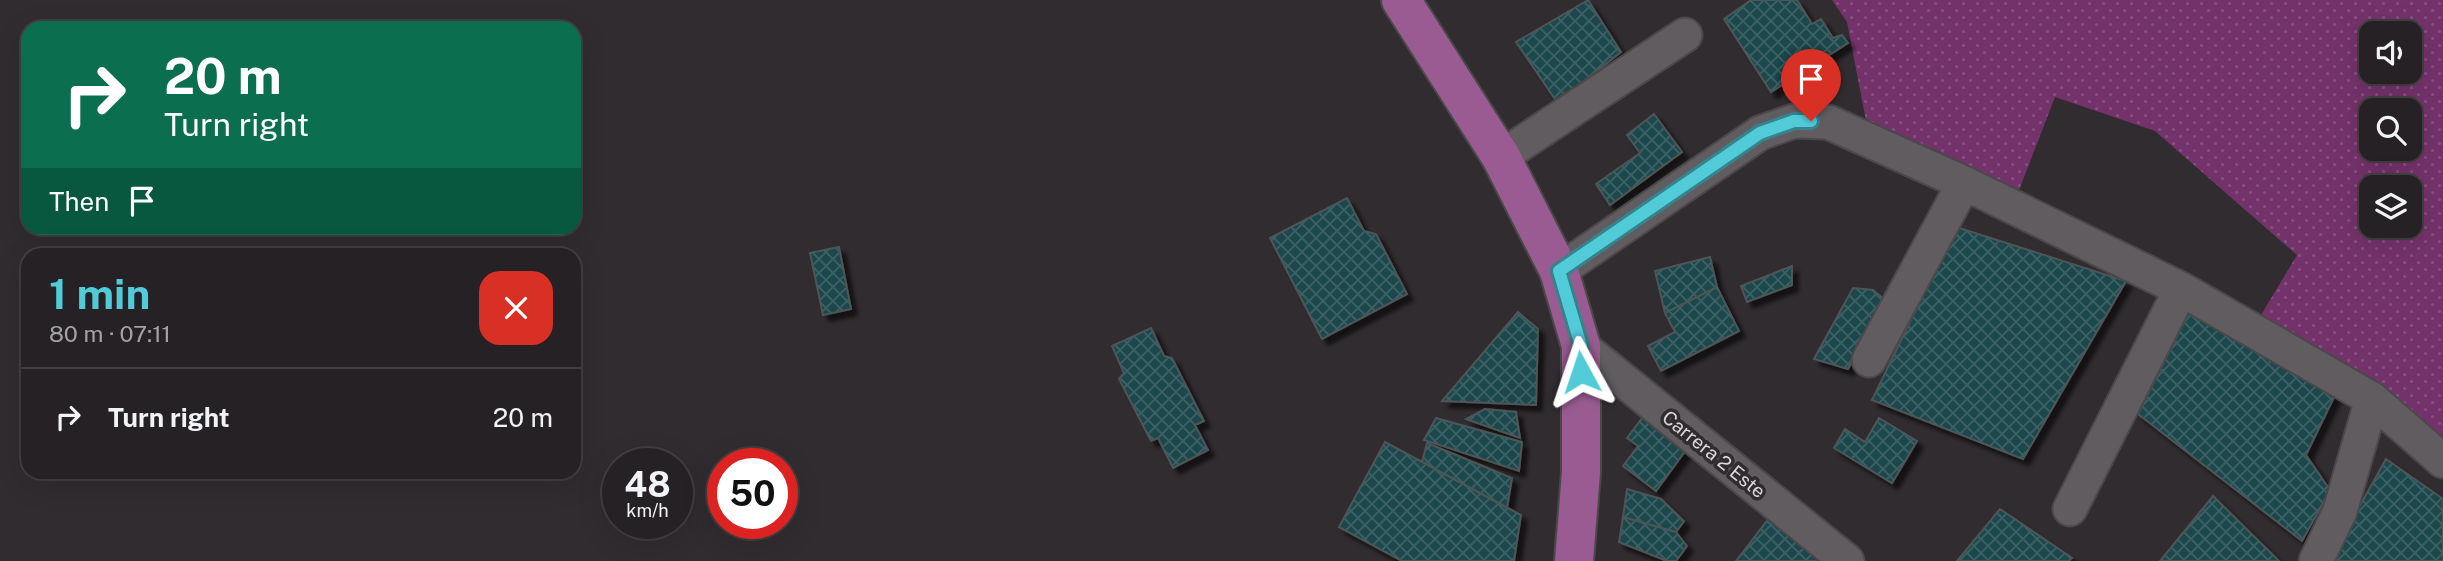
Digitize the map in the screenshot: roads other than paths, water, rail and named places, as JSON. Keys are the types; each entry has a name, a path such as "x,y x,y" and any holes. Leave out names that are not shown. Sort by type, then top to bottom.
{"main road":[{"path":"1401,0 1501,157 1559,271 1581,346 1581,472 1574,561"}],"street":[{"path":"1501,157 1685,35"},
{"path":"1559,271 1760,133 1794,121 1828,122 1964,183 2180,289 2372,400 2443,461"},
{"path":"1869,360 1964,183"},
{"path":"2070,509 2180,289"},
{"name":"Carrera 2 Este","path":"1581,346 1847,561"},
{"path":"2316,561 2340,511 2372,400"}]}
